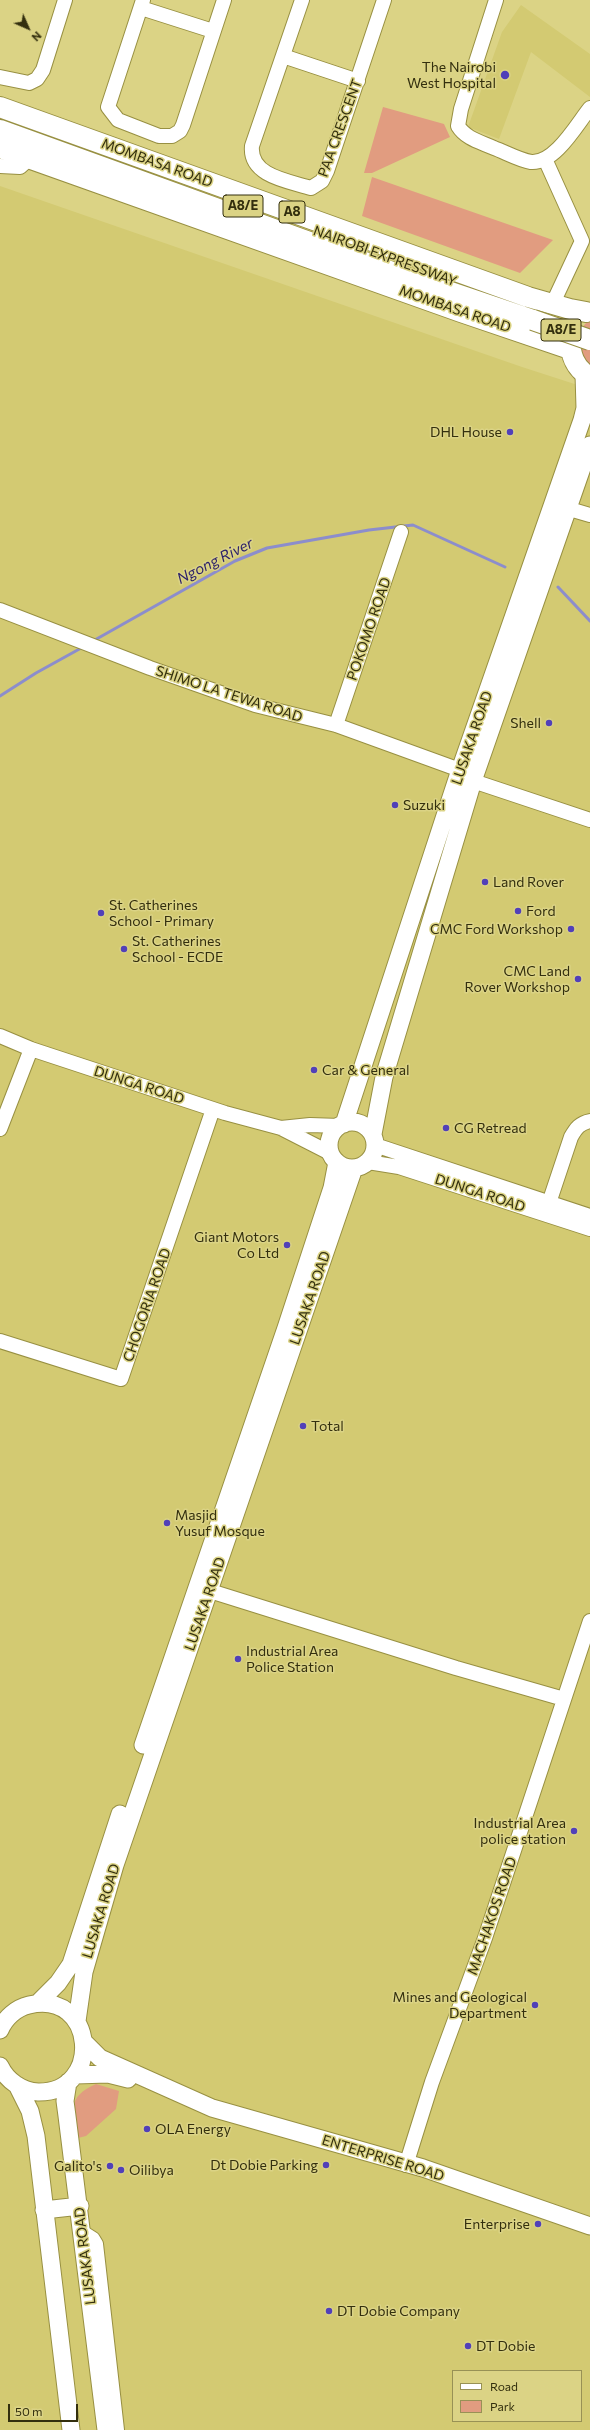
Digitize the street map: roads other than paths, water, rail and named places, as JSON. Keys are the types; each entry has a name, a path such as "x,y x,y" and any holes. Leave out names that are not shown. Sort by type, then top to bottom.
{"highway":[{"name":"MOMBASA ROAD","path":"0,107 528,297 553,303 589,316"},
{"name":"NAIROBI EXPRESSWAY","path":"0,117 254,210 589,316"},
{"name":"NAIROBI EXPRESSWAY","path":"0,130 406,276 590,340"},
{"name":"MOMBASA ROAD","path":"0,148 461,312 570,349"},
{"path":"587,376 574,362 570,349 570,337 573,328 589,316"}],"main road":[{"name":"LUSAKA ROAD","path":"374,1140 384,1077 466,776 582,420 585,408 587,376"},
{"name":"LUSAKA ROAD","path":"342,1125 466,776 590,445"},
{"path":"355,1122 362,1124 374,1140 373,1156 361,1165 347,1168 334,1157 331,1138 342,1125 355,1122"},
{"name":"LUSAKA ROAD","path":"38,2003 65,1975 79,1943 107,1852 286,1328 332,1188 334,1157"},
{"name":"LUSAKA ROAD","path":"77,2021 84,1972 113,1872 210,1591 361,1165"},
{"path":"0,2014 38,2003 60,2007 77,2021 85,2043"},
{"path":"0,2030 8,2017 18,2009"},
{"name":"LUSAKA ROAD","path":"85,2043 81,2065 72,2078 66,2109 80,2206 106,2430"},
{"name":"ENTERPRISE ROAD","path":"85,2043 100,2058 212,2108 406,2165 423,2168 590,2226"},
{"path":"0,2066 5,2075 17,2085 38,2092 49,2091 72,2078"},
{"name":"ENTERPRISE ROAD","path":"72,2078 108,2074 174,2092"},
{"path":"17,2085 30,2111 33,2123 71,2430"},
{"path":"44,2210 80,2206"}],"street":[{"path":"0,77 28,83 37,79 43,70 65,0"},
{"path":"213,31 142,4 108,107 118,120 159,136 172,136 180,131 224,0"},
{"name":"PAA CRESCENT","path":"302,0 252,146 251,155 259,168 275,176 311,188 322,181 358,81 384,0"},
{"path":"496,0 461,109 458,126 471,139 531,162 545,159 560,147 590,108"},
{"path":"283,56 358,81"},
{"path":"0,166 20,167 30,158"},
{"path":"545,159 582,241 553,303"},
{"path":"566,508 590,515"},
{"name":"POKOMO ROAD","path":"336,725 401,532"},
{"name":"SHIMO LA TEWA ROAD","path":"0,610 124,659 255,705 336,725 466,776"},
{"path":"466,776 590,820"},
{"name":"DUNGA ROAD","path":"0,1036 31,1049 213,1109 281,1128 334,1157"},
{"path":"0,1129 31,1049"},
{"name":"CHOGORIA ROAD","path":"0,1340 122,1379 213,1109"},
{"path":"547,1209 571,1137 576,1128 583,1123 590,1121"},
{"name":"DUNGA ROAD","path":"281,1128 310,1125 342,1125"},
{"name":"DUNGA ROAD","path":"374,1140 547,1209 590,1229"},
{"name":"DUNGA ROAD","path":"361,1165 399,1167 547,1209 590,1216"},
{"path":"210,1591 456,1668 564,1699"},
{"name":"MACHAKOS ROAD","path":"406,2165 432,2082 485,1938 590,1621"},
{"path":"82,2232 93,2239 96,2244 117,2430"}],"waterway":[{"name":"Ngong River","path":"93,641 235,561 267,548 369,530 413,525 505,567"},
{"name":"Ngong River","path":"558,587 590,621"},
{"name":"Ngong River","path":"0,696 36,673 83,647"}],"place":[{"name":"The Nairobi West Hospital","path":"505,75"},
{"name":"DHL House","path":"510,432"},
{"name":"Shell","path":"549,723"},
{"name":"Suzuki","path":"395,805"},
{"name":"Land Rover","path":"485,882"},
{"name":"Ford","path":"518,911"},
{"name":"St. Catherines School - Primary","path":"101,913"},
{"name":"CMC Ford Workshop","path":"571,929"},
{"name":"St. Catherines School - ECDE","path":"124,949"},
{"name":"CMC Land Rover Workshop","path":"578,979"},
{"name":"Car & General","path":"314,1070"},
{"name":"CG Retread","path":"446,1128"},
{"name":"Giant Motors Co Ltd","path":"287,1245"},
{"name":"Total","path":"303,1426"},
{"name":"Masjid Yusuf Mosque","path":"167,1523"},
{"name":"Industrial Area Police Station","path":"238,1659"},
{"name":"Industrial Area police station","path":"574,1831"},
{"name":"Mines and Geological Department","path":"535,2005"},
{"name":"OLA Energy","path":"147,2129"},
{"name":"Dt Dobie Parking","path":"326,2165"},
{"name":"Galito's","path":"110,2166"},
{"name":"Oilibya","path":"121,2170"},
{"name":"Enterprise","path":"538,2224"},
{"name":"DT Dobie Company","path":"329,2311"},
{"name":"DT Dobie","path":"468,2346"}]}
